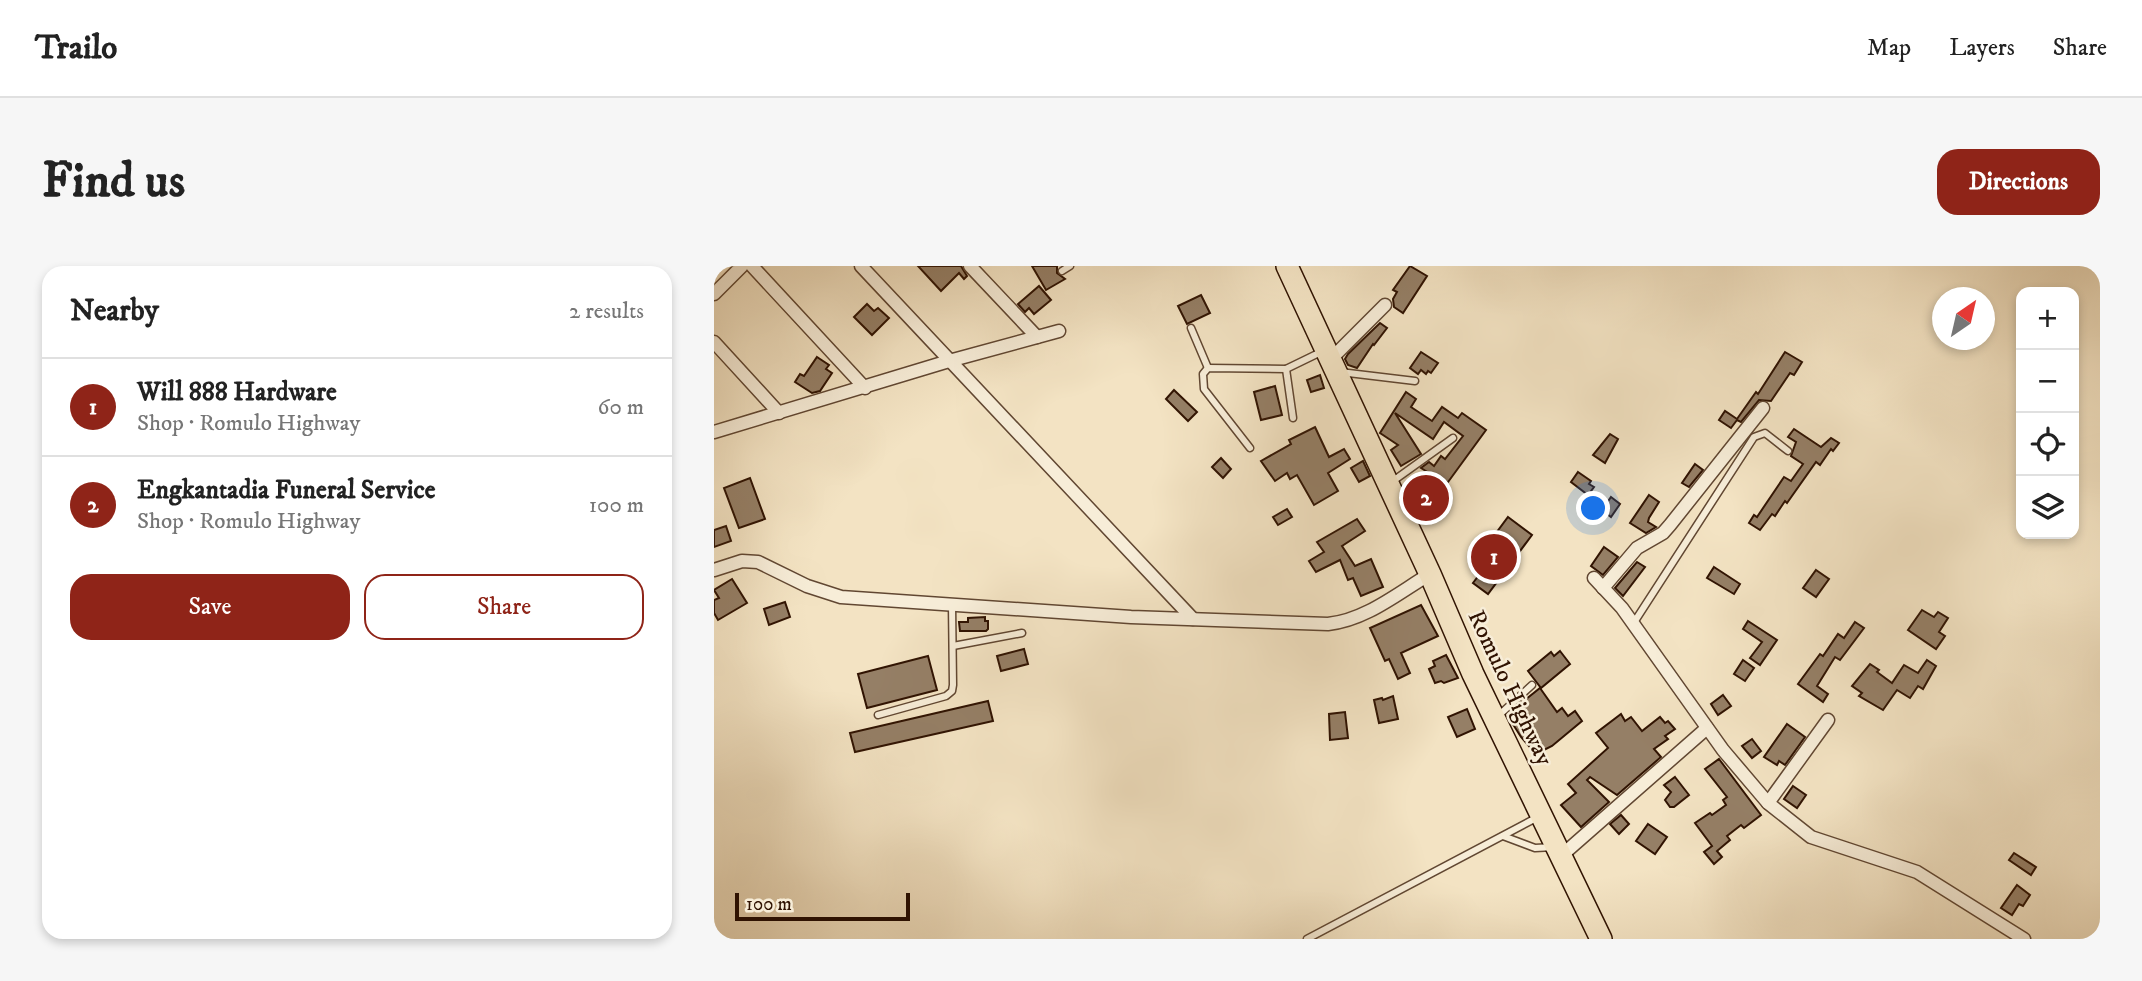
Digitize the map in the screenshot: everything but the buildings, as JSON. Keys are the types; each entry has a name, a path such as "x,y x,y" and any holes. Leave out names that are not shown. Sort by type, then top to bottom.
{"highway":[{"name":"Romulo Highway","path":"1287,266 1430,574 1494,720 1601,939"}],"street":[{"path":"714,294 742,266"},
{"path":"752,266 865,388"},
{"path":"861,266 1193,619"},
{"path":"970,266 1037,337"},
{"path":"1330,360 1385,305"},
{"path":"714,432 949,361 1059,331"},
{"path":"714,342 779,414"},
{"path":"1604,588 1637,548 1663,533 1763,408"},
{"path":"714,570 742,561 758,562 807,586 841,597 1291,623 1345,622 1364,614 1430,574"},
{"path":"1594,578 1633,624 1738,769 1768,803 1811,837 1917,872 2024,939"},
{"path":"1768,803 1828,720"},
{"path":"1559,851 1707,728"}],"lane":[{"path":"1062,271 1070,266"},
{"path":"1191,328 1208,368"},
{"path":"1208,368 1286,369 1330,360 1415,381"},
{"path":"1208,368 1203,374 1204,389 1250,448"},
{"path":"1286,369 1293,418"},
{"path":"1633,624 1754,437 1765,433 1788,452"},
{"path":"1388,485 1453,438"},
{"path":"878,715 946,696 951,691 954,685 952,604"},
{"path":"953,646 1022,633"},
{"path":"1494,720 1532,685"},
{"path":"1307,939 1540,816"},
{"path":"1503,836 1535,848 1559,851"}],"place":[{"name":"Engkantadia Funeral Service","path":"1426,498"},
{"name":"Will 888 Hardware","path":"1494,557"}]}
